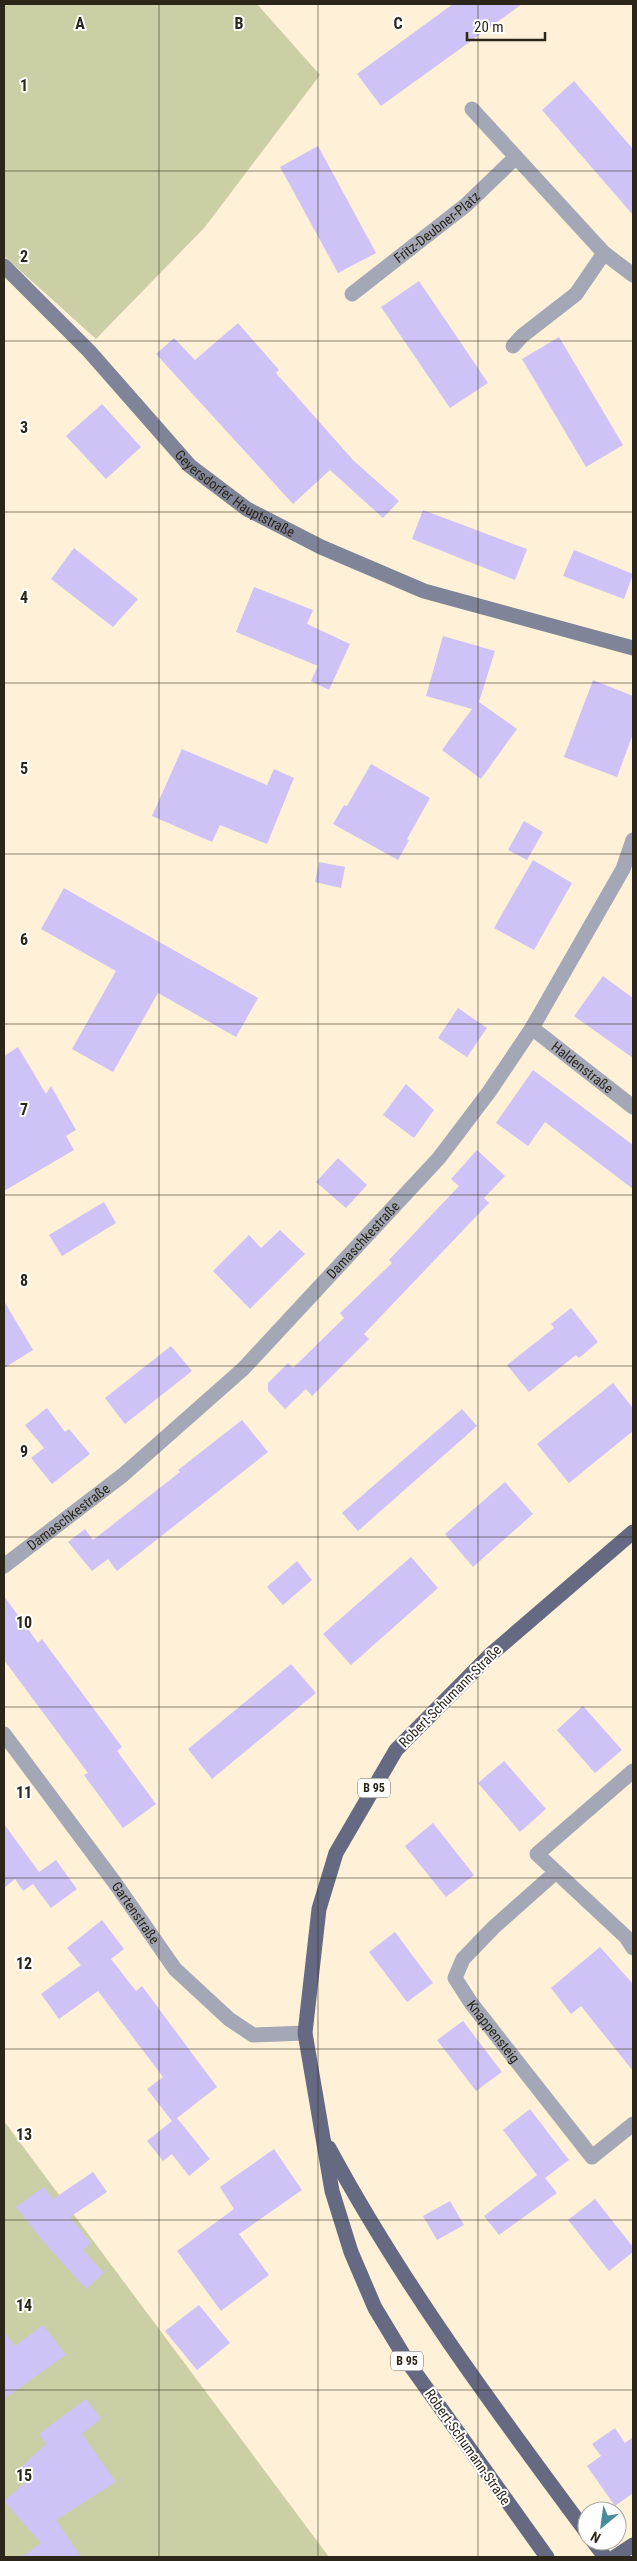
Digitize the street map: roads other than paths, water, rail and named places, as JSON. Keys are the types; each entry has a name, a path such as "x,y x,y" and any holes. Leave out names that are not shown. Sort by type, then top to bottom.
{"main road":[{"name":"Geyersdorfer Hauptstraße","path":"4,266 89,351 190,466 247,509 321,547 424,591 633,648"},
{"name":"Robert-Schumann-Straße","path":"547,2557 407,2361 375,2308 351,2252 332,2191 324,2138 316,2107 305,2033 319,1909 333,1863 336,1854 396,1750 490,1655 633,1532"},
{"name":"Robert-Schumann-Straße","path":"324,2138 361,2208 402,2273 448,2341 577,2518"},
{"path":"615,2557 633,2545"}],"street":[{"path":"472,108 604,253 633,276"},
{"name":"Fritz-Deubner-Platz","path":"352,294 466,205 516,157"},
{"path":"513,346 522,336 576,294 604,253"},
{"name":"Damaschkestraße","path":"4,1566 122,1475 243,1369 439,1158 489,1092 532,1028 623,869 633,840"},
{"name":"Haldenstraße","path":"532,1028 633,1107"},
{"name":"Gartenstraße","path":"4,1734 115,1883 175,1969 229,2019 253,2035 305,2033"},
{"path":"633,1771 536,1854 626,1937 633,1948"},
{"name":"Knappensteig","path":"556,1872 494,1927 463,1958 455,1978 471,2003 592,2157 633,2124"}]}
